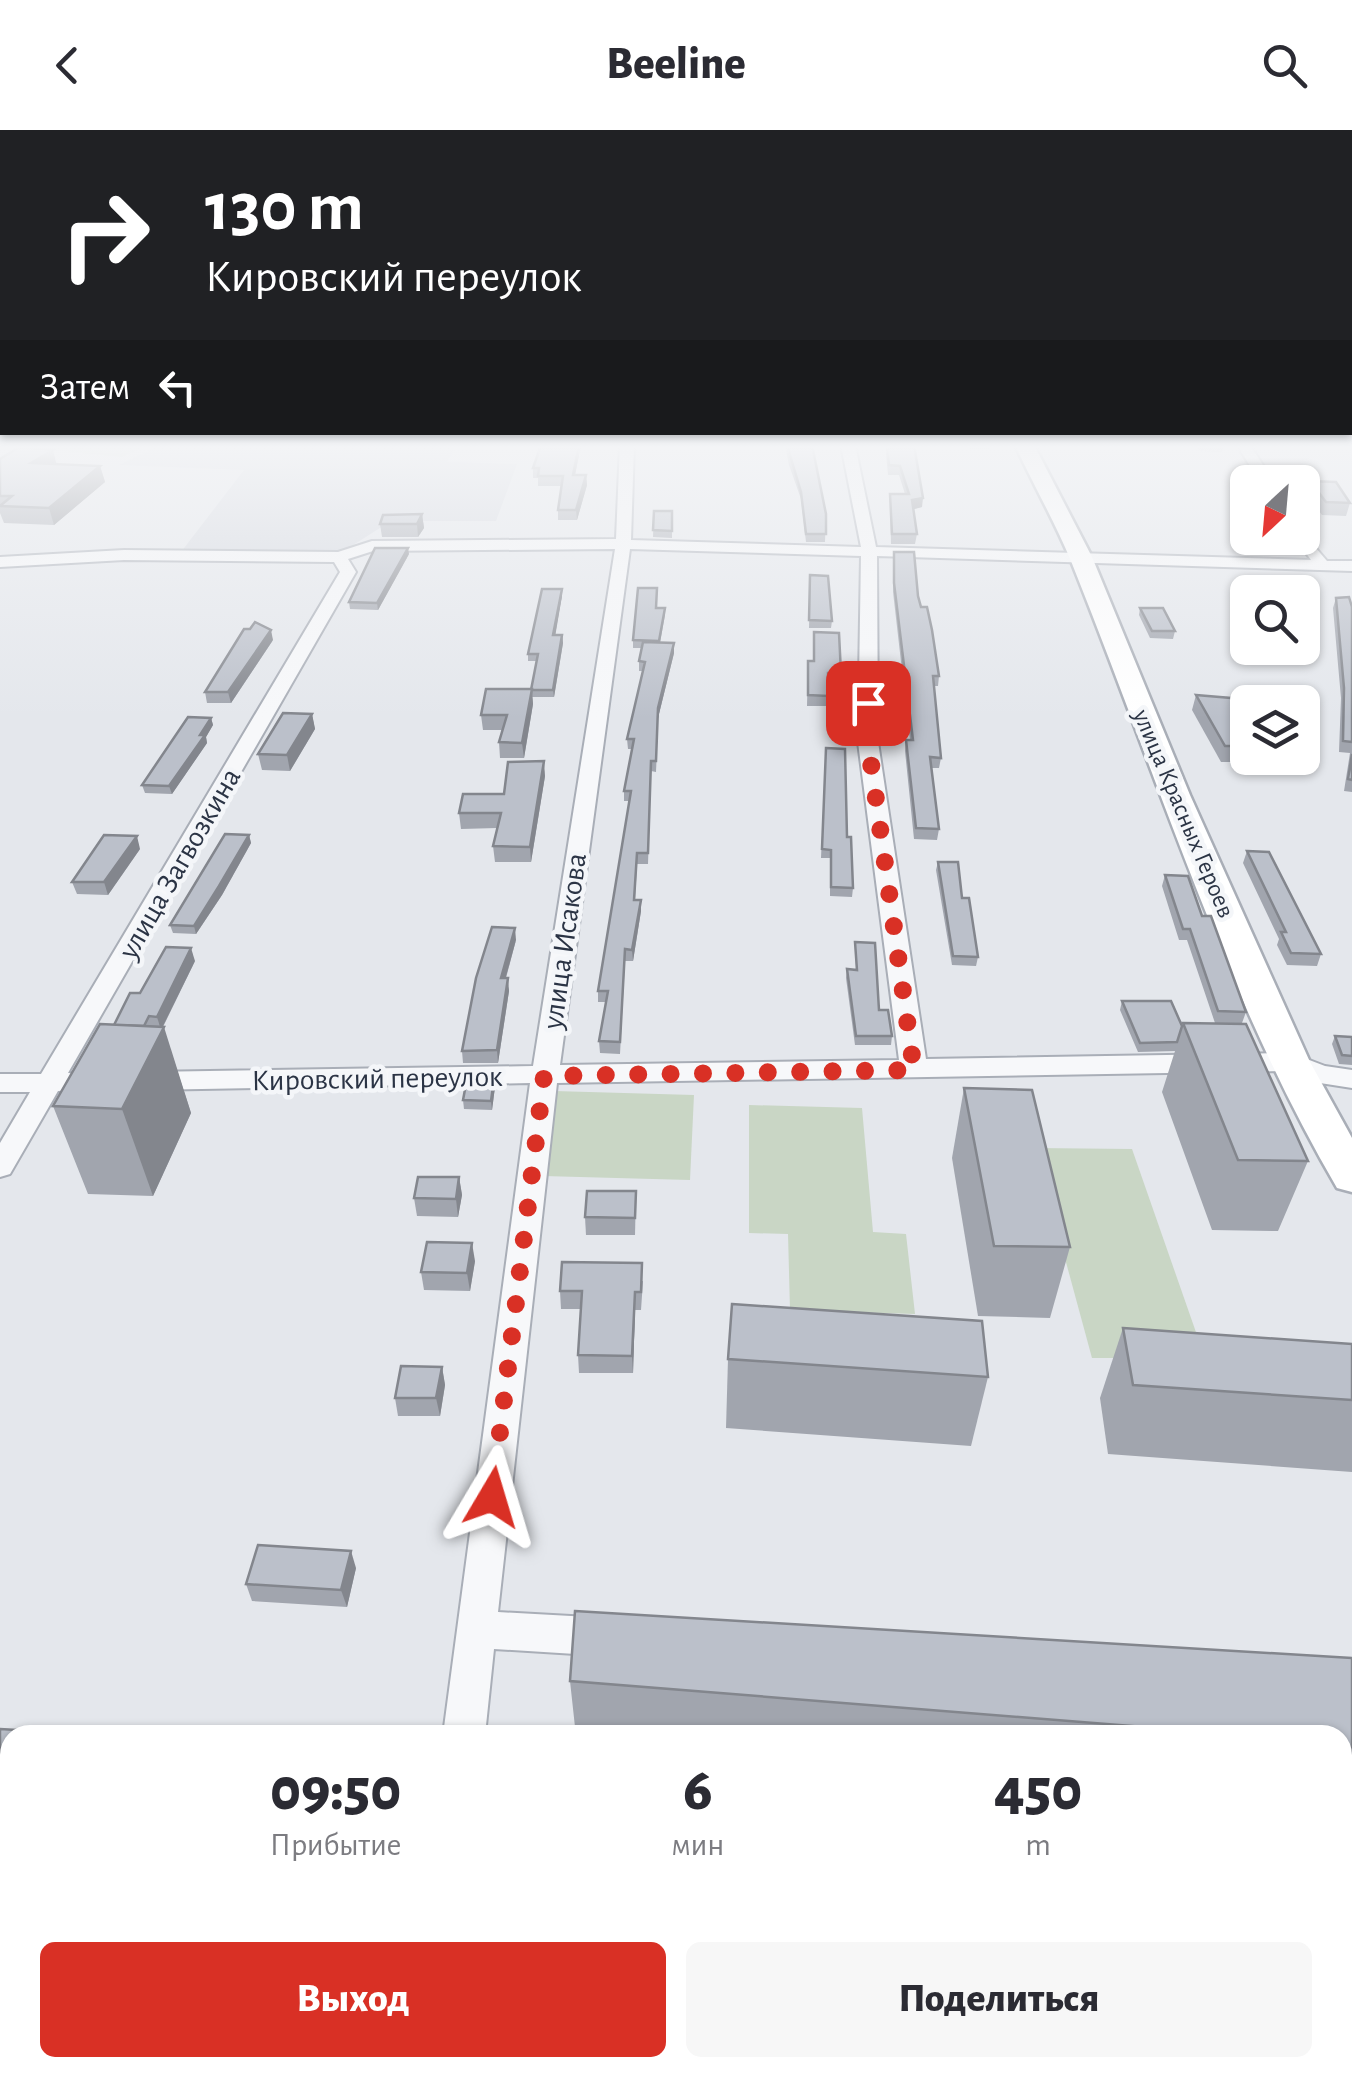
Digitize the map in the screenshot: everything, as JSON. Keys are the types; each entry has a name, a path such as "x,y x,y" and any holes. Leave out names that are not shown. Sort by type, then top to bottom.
{"main road":[{"name":"улица Красных Героев","path":"1070,536 1175,795 1291,1062 1352,1177"}],"street":[{"name":"улица Исакова","path":"465,1725 544,1076 623,536"},
{"path":"866,536 868,742 914,1070"},
{"path":"0,562 124,555 340,557 372,546 623,544 1352,566"},
{"path":"1315,555 1320,563"},
{"name":"улица Загвозкина","path":"0,1167 348,572 340,557"},
{"name":"Кировский переулок","path":"0,1083 1291,1062 1320,1074 1352,1079"},
{"path":"474,1630 648,1639"}],"shaded area":[{"path":"193,536 368,536 339,554 181,552"}],"green space":[{"path":"554,1091 694,1095 690,1180 543,1176"},
{"path":"749,1105 862,1108 873,1232 906,1234 915,1314 790,1310 788,1234 749,1233"},
{"path":"1035,1148 1132,1149 1205,1358 1092,1358"}],"building":[{"path":"375,548 408,548 377,603 349,602"},
{"path":"894,552 914,552 918,596 921,607 927,607 932,630 939,676 933,676 941,758 930,757 939,829 916,828 906,740 913,740 894,583"},
{"path":"810,575 828,576 832,621 809,620"},
{"path":"638,588 657,588 656,608 665,608 659,641 633,640"},
{"path":"542,589 562,589 553,635 562,635 553,690 531,690 538,654 528,654"},
{"path":"1349,597 1352,742 1343,741 1344,688 1336,598"},
{"path":"1140,608 1163,608 1175,631 1152,631"},
{"path":"255,622 271,630 228,692 205,692 244,629 250,629"},
{"path":"814,632 839,633 841,673 828,673 828,696 808,695 808,661 814,661"},
{"path":"643,642 674,643 658,708 656,761 651,761 648,853 637,853 634,900 641,900 632,950 625,949 620,1042 599,1041 608,991 598,991 631,791 624,791 634,739 627,739 645,662 639,661"},
{"path":"486,689 532,689 522,743 499,742 507,715 481,715"},
{"path":"1196,695 1230,698 1230,746 1225,746"},
{"path":"283,713 312,714 287,755 258,754"},
{"path":"188,717 211,718 200,735 205,735 169,786 142,785"},
{"path":"826,748 845,749 847,837 851,837 853,888 831,887 831,850 822,849"},
{"path":"544,761 530,847 493,846 501,813 459,813 463,794 504,794 508,762"},
{"path":"225,834 249,835 194,926 170,925"},
{"path":"104,835 137,836 104,882 72,882"},
{"path":"1247,851 1269,852 1321,954 1291,953 1281,932 1286,932"},
{"path":"938,862 958,862 962,898 969,898 978,957 953,956"},
{"path":"1165,875 1188,876 1202,916 1211,916 1246,1012 1218,1011 1190,929 1183,929"},
{"path":"492,927 515,928 501,978 508,978 497,1050 462,1051 476,978"},
{"path":"855,942 875,943 879,1010 888,1010 892,1036 856,1036 847,969 857,970"},
{"path":"166,947 191,948 157,1017 149,1016 144,1026 114,1025 130,993 140,993"},
{"path":"1122,1001 1171,1001 1182,1026 1177,1042 1140,1043"},
{"path":"1183,1023 1246,1024 1308,1161 1238,1160"},
{"path":"100,1024 164,1027 122,1109 53,1106"},
{"path":"1335,1036 1352,1037 1352,1056 1342,1055"},
{"path":"467,1079 494,1079 491,1101 463,1100"},
{"path":"964,1088 1032,1090 1070,1247 994,1246"},
{"path":"418,1177 459,1177 456,1199 414,1198"},
{"path":"587,1191 636,1191 635,1218 585,1217"},
{"path":"427,1242 472,1243 467,1273 421,1272"},
{"path":"562,1262 642,1263 641,1292 635,1292 632,1356 578,1355 582,1291 560,1291"},
{"path":"732,1304 982,1321 988,1377 728,1359"},
{"path":"1123,1328 1352,1344 1352,1400 1133,1385"},
{"path":"401,1366 442,1367 436,1398 395,1398"},
{"path":"258,1545 351,1551 341,1590 246,1584"},
{"path":"575,1611 1352,1658 1352,1725 1119,1725 570,1681"}],"route":[{"path":"492,1497 544,1076 914,1070 868,742 868,703"}]}
